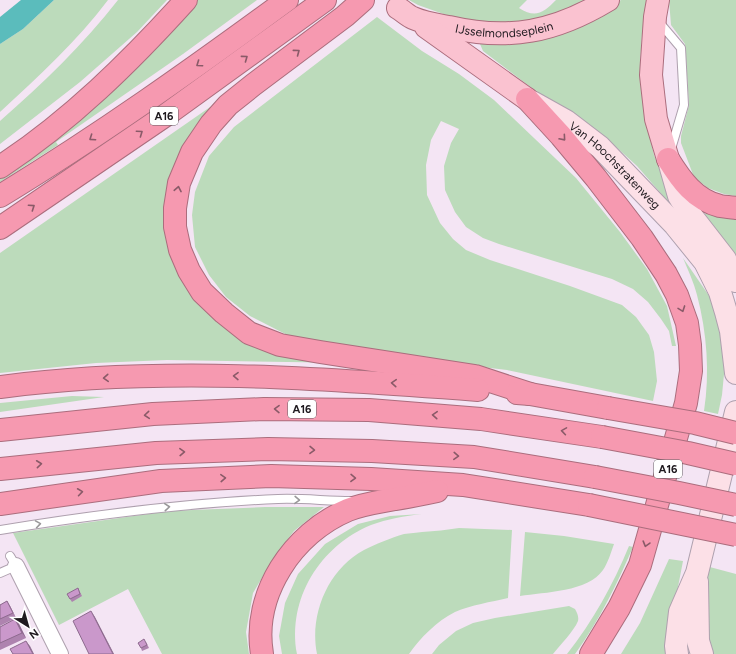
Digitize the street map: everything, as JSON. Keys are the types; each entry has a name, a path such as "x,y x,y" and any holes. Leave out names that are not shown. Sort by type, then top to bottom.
{"highway":[{"path":"0,167 49,132 101,88 186,0"},
{"name":"A16","path":"0,196 52,165 136,109 287,0"},
{"name":"A16","path":"0,228 166,115 325,0"},
{"path":"345,16 363,0"},
{"path":"370,0 345,16 253,85 228,105 211,124 192,152 179,183 175,208 175,227 180,250 189,271 202,292 224,313 249,333 280,345 474,376 530,394"},
{"name":"A16","path":"527,99 561,136 596,178 646,244 666,274 677,295 687,323 690,345 691,371 686,403 640,565 619,608 591,654"},
{"path":"668,159 690,190 707,201 720,206 736,208"},
{"path":"0,387 159,375 329,379 530,394 695,423 736,433"},
{"name":"A16","path":"0,430 153,414 264,409 370,410 481,419 602,437 688,453 736,464"},
{"name":"A16","path":"0,469 156,452 268,449 372,451 474,457 679,493 736,505"},
{"path":"0,504 161,481 263,477 371,478 463,485 590,505 736,535"},
{"path":"262,654 262,618 269,591 282,564 300,543 326,522 348,510 375,502 394,500 463,485"}],"main road":[{"name":"IJsselmondseplein","path":"406,13 470,32 490,34 527,32 572,20 608,0"},
{"name":"Van Hoochstratenweg","path":"657,9 652,75 656,119 668,159"},
{"name":"Van Hoochstratenweg","path":"406,13 527,99"}],"street":[{"name":"Van Hoochstratenweg","path":"527,99 566,121 600,147 675,225 722,262"},
{"name":"Van Hoochstratenweg","path":"668,159 678,196 736,281"},
{"name":"Van Hoochstratenweg","path":"722,262 720,292 730,331 736,373"},
{"path":"722,262 736,288"},
{"path":"677,654 676,646 680,612 697,573 736,412"},
{"path":"13,561 60,654"},
{"path":"697,573 698,641 702,654"}],"lane":[{"path":"657,9 680,48 684,104 668,159"},
{"path":"0,530 75,518 165,507 280,499 375,502"},
{"path":"0,573 13,561"}],"green space":[{"path":"54,0 108,0 83,30 43,72 0,112 0,44 23,29"},
{"path":"118,0 167,0 137,32 80,82 0,144 0,121 62,63 91,33"},
{"path":"192,0 257,0 183,54 56,142 58,145 0,182 0,174"},
{"path":"409,0 527,0 519,8 530,13 539,13 548,8 556,0 588,0 546,18 493,24 452,17 418,5"},
{"path":"621,0 647,0 642,34 640,64 646,119 654,155 677,212 637,166 603,135 574,120 483,51 480,44 487,39 601,12"},
{"path":"669,0 736,0 736,196 724,194 708,188 694,177 681,143 681,136 689,105 685,44 671,25"},
{"path":"377,17 422,51 459,74 494,100 576,178 620,232 647,269 667,306 676,346 672,346 669,331 661,319 648,302 633,289 612,279 499,244 483,238 466,227 455,212 445,190 444,166 451,143 459,129 441,121 431,140 426,165 427,195 440,223 453,239 466,250 490,260 570,286 622,305 636,317 649,335 654,352 657,381 653,401 507,370 432,361 295,339 250,316 226,297 209,275 195,247 192,215 195,192 209,156 234,127"},
{"path":"213,105 182,147 167,190 165,234 178,274 200,306 228,329 355,363 167,360 96,363 0,373 0,253"},
{"path":"712,212 736,218 736,257 702,217 706,213"},
{"path":"683,258 712,300 727,343 722,395 718,414 704,411 707,382 705,338 697,295 693,281"},
{"path":"72,396 104,397 0,412 0,403"},
{"path":"265,507 324,507 294,531 275,556 253,593 246,632 249,654 162,654 128,589 59,625 13,533 169,511"},
{"path":"422,514 396,518 371,525 353,534 337,546 311,577 303,595 297,614 295,634 297,654 282,654 279,636 285,603 298,574 325,544 358,524 390,516"},
{"path":"459,528 512,530 508,598 468,607 455,612 429,630 409,654 317,654 315,639 316,624 324,594 340,569 351,558 364,550 404,534"},
{"path":"525,532 564,536 614,544 603,570 587,583 565,590 520,596"},
{"path":"629,546 633,547 600,615 575,654 567,654 602,602"},
{"path":"669,559 683,561 673,613 672,654 621,654 640,623"},
{"path":"706,566 736,574 736,654 707,654"},
{"path":"569,606 575,609 578,616 578,621 553,654 432,654 439,645 456,631 473,623"}],"water":[{"path":"21,0 54,0 23,29 0,44 0,17"}],"building":[{"path":"78,588 80,594 70,599 67,594"},
{"path":"7,601 13,613 0,619 0,605"},
{"path":"91,611 113,654 89,654 73,621"},
{"path":"15,619 22,633 0,643 0,627"},
{"path":"144,639 147,645 141,648 138,643"},
{"path":"26,641 33,654 13,654 10,649"}]}
